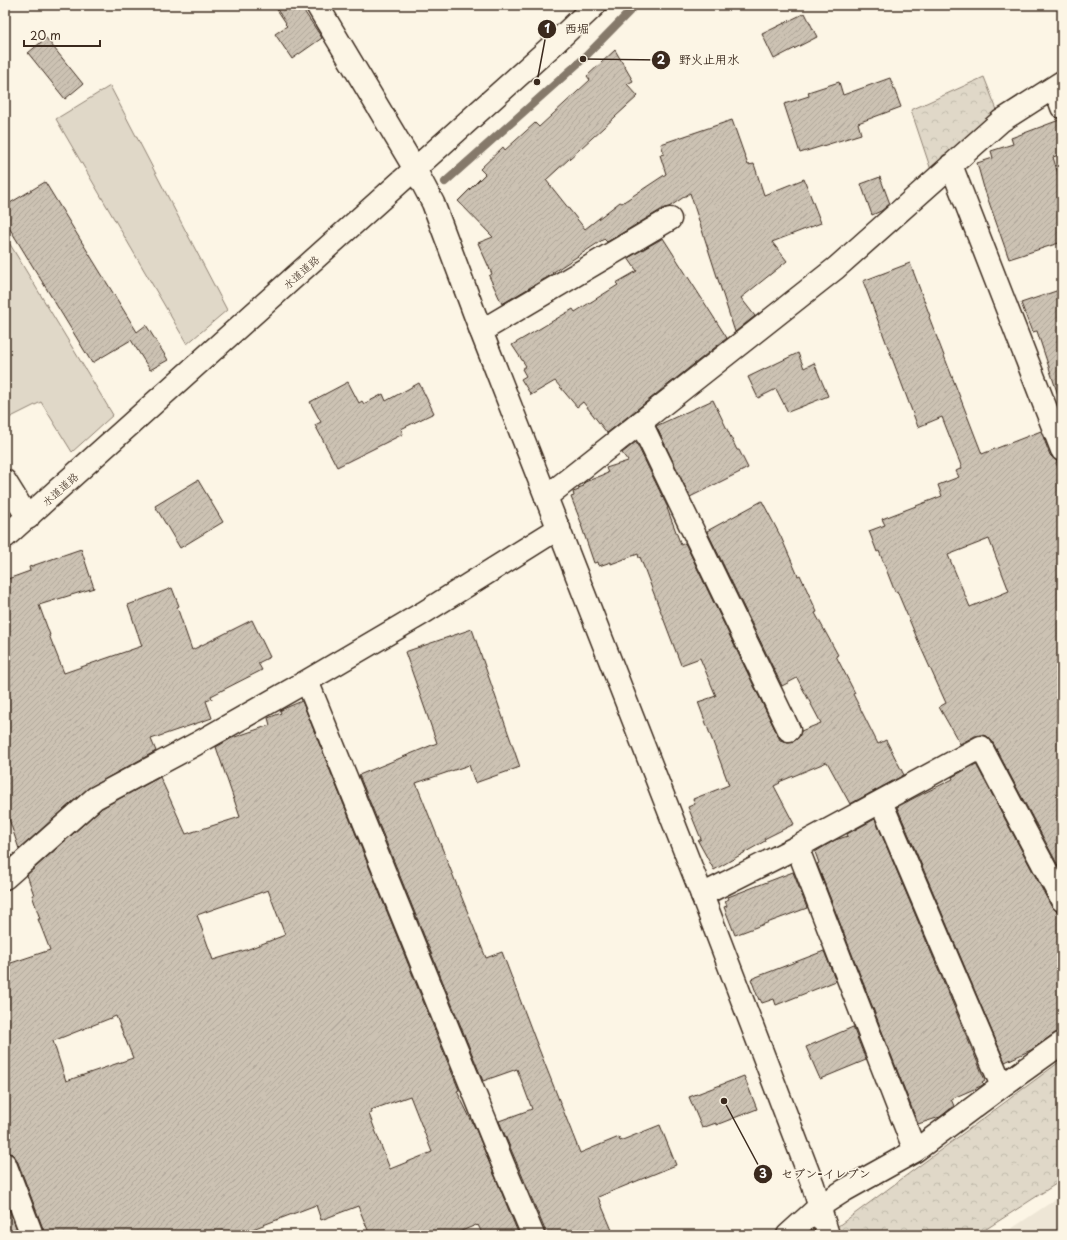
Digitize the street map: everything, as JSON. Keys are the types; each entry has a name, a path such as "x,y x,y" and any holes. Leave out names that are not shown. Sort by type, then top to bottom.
{"street":[{"path":"317,5 434,203 481,331 702,895 794,1135 820,1206 828,1235"},
{"name":"水道道路","path":"5,537 28,518 555,43 595,5"},
{"path":"546,497 836,268 1001,121 1058,84 1062,107"},
{"path":"951,165 1062,450"},
{"path":"481,331 670,219"},
{"path":"641,423 789,730"},
{"path":"5,481 28,518"},
{"path":"7,870 95,798 196,744 307,681 423,613 559,528"},
{"path":"307,681 502,1164 533,1235"},
{"path":"702,895 797,848 981,747 1062,900"},
{"path":"881,802 1002,1086"},
{"path":"797,848 915,1151"},
{"path":"788,1235 820,1206 845,1190 915,1151 1062,1043"},
{"path":"5,1164 32,1235"}],"shaded area":[{"path":"1062,1195 1062,1235 1002,1235"}],"green space":[{"path":"984,77 999,115 932,173 911,110"},
{"path":"110,86 227,310 187,344 56,119"},
{"path":"5,236 113,415 72,452 41,402 5,420"},
{"path":"1062,1060 1062,1180 977,1235 826,1235"}],"building":[{"path":"274,5 300,5 322,38 292,59 275,34 287,26"},
{"path":"805,13 817,37 774,59 762,34"},
{"path":"46,38 83,84 65,99 28,53"},
{"path":"615,50 633,81 627,84 638,96 546,180 585,229 620,202 622,203 666,174 660,155 664,154 661,144 732,120 748,165 754,164 764,195 804,179 821,223 772,242 787,261 741,298 755,316 735,332 690,193 669,207 664,208 607,242 604,239 552,273 553,274 502,304 489,276 492,274 478,243 493,237 458,201 485,174 480,169 503,147 505,150 535,123 539,127 590,80 587,76"},
{"path":"890,78 901,107 858,123 861,134 800,153 784,104 809,96 808,92 839,82 843,95"},
{"path":"1062,119 1062,154 1053,157 1062,187 1062,242 1009,259 984,188 977,163 993,158 991,151 1013,144 1011,138"},
{"path":"880,177 890,204 881,211 872,215 861,184"},
{"path":"45,182 137,332 146,325 168,360 150,370 131,340 92,363 5,221 5,206"},
{"path":"663,238 727,338 607,433 583,402 577,407 555,381 531,395 521,379 526,376 522,369 526,366 512,345 573,309 575,312 618,285 616,283 637,271 628,258"},
{"path":"910,263 930,316 929,317 982,454 1041,431 1050,455 1057,461 1056,463 1062,476 1062,873 992,741 987,736 981,735 975,736 960,744 939,707 946,703 897,591 895,592 879,551 877,552 869,531 885,525 882,519 942,496 938,485 959,477 956,471 962,468 942,417 918,427 863,281","holes":["989,539 1009,591 970,607 948,555"]},
{"path":"1062,289 1062,395 1058,395 1037,331 1032,332 1021,303"},
{"path":"798,353 804,368 814,363 828,396 788,412 776,389 758,398 748,377"},
{"path":"348,382 359,403 362,401 364,404 383,394 386,401 419,383 434,413 401,429 403,434 337,467 315,425 321,422 310,402"},
{"path":"713,400 737,450 739,450 748,468 690,497 656,426"},
{"path":"636,442 668,508 681,545 685,543 780,740 788,742 794,741 799,737 801,731 821,723 797,678 782,686 707,531 762,501 781,537 798,576 800,575 817,612 815,613 838,655 836,656 855,693 853,694 878,744 886,740 904,775 850,804 827,762 779,782 780,783 774,786 794,824 764,839 765,841 714,870 698,841 701,839 688,807 695,804 693,799 729,785 698,702 716,696 700,658 681,665 638,554 611,564 611,562 599,566 598,562 594,563 571,497 574,496 573,492 584,486 583,484 585,482 608,473 606,468 628,461 622,453"},
{"path":"198,480 223,522 180,548 155,506"},
{"path":"81,549 94,588 39,605 64,673 142,646 128,605 172,588 192,650 252,620 270,657 258,663 262,670 211,696 212,699 206,701 212,718 151,739 156,751 87,789 19,849 5,807 5,580 30,571 29,567"},
{"path":"472,629 520,767 475,783 469,765 416,783 486,958 502,952 580,1153 619,1137 620,1141 660,1125 676,1165 598,1197 614,1235 545,1235 545,1230 499,1121 532,1109 517,1069 483,1081 359,775 437,743 405,652"},
{"path":"302,701 459,1090 457,1091 476,1130 519,1235 483,1235 478,1225 476,1225 452,1235 370,1235 358,1206 321,1220 316,1205 237,1235 44,1235 44,1231 17,1160 13,1154 5,1152 5,965 50,950 38,919 40,919 27,875 102,808 160,777 186,834 240,817 216,747 232,738 270,725 268,718 281,713 280,711","holes":["268,890 285,935 246,950 213,960 197,915","116,1016 133,1058 66,1081 53,1041","410,1096 432,1152 390,1169 369,1114 372,1113 371,1110"]},
{"path":"976,764 1051,906 1056,911 1062,912 1062,1031 1055,1033 1031,1050 1005,1062 897,807 953,779 952,777"},
{"path":"875,819 985,1080 982,1082 984,1084 981,1086 951,1099 954,1106 940,1117 918,1124 817,864 819,863 815,852 835,840 848,836 847,834"},
{"path":"793,872 807,908 735,935 724,907 727,906 725,901 729,899 728,897"},
{"path":"824,951 836,981 776,1005 774,999 762,1003 760,999 759,1000 751,979"},
{"path":"853,1027 866,1060 820,1079 806,1047"},
{"path":"744,1076 757,1109 716,1125 716,1123 702,1128 689,1097"},
{"path":"5,1199 19,1235 5,1235"}],"waterway":[{"path":"445,182 583,59 636,5"}],"place":[{"name":"野火止用水","path":"583,59"},
{"name":"西堀","path":"537,82"},
{"name":"セブン-イレブン","path":"724,1101"}]}
